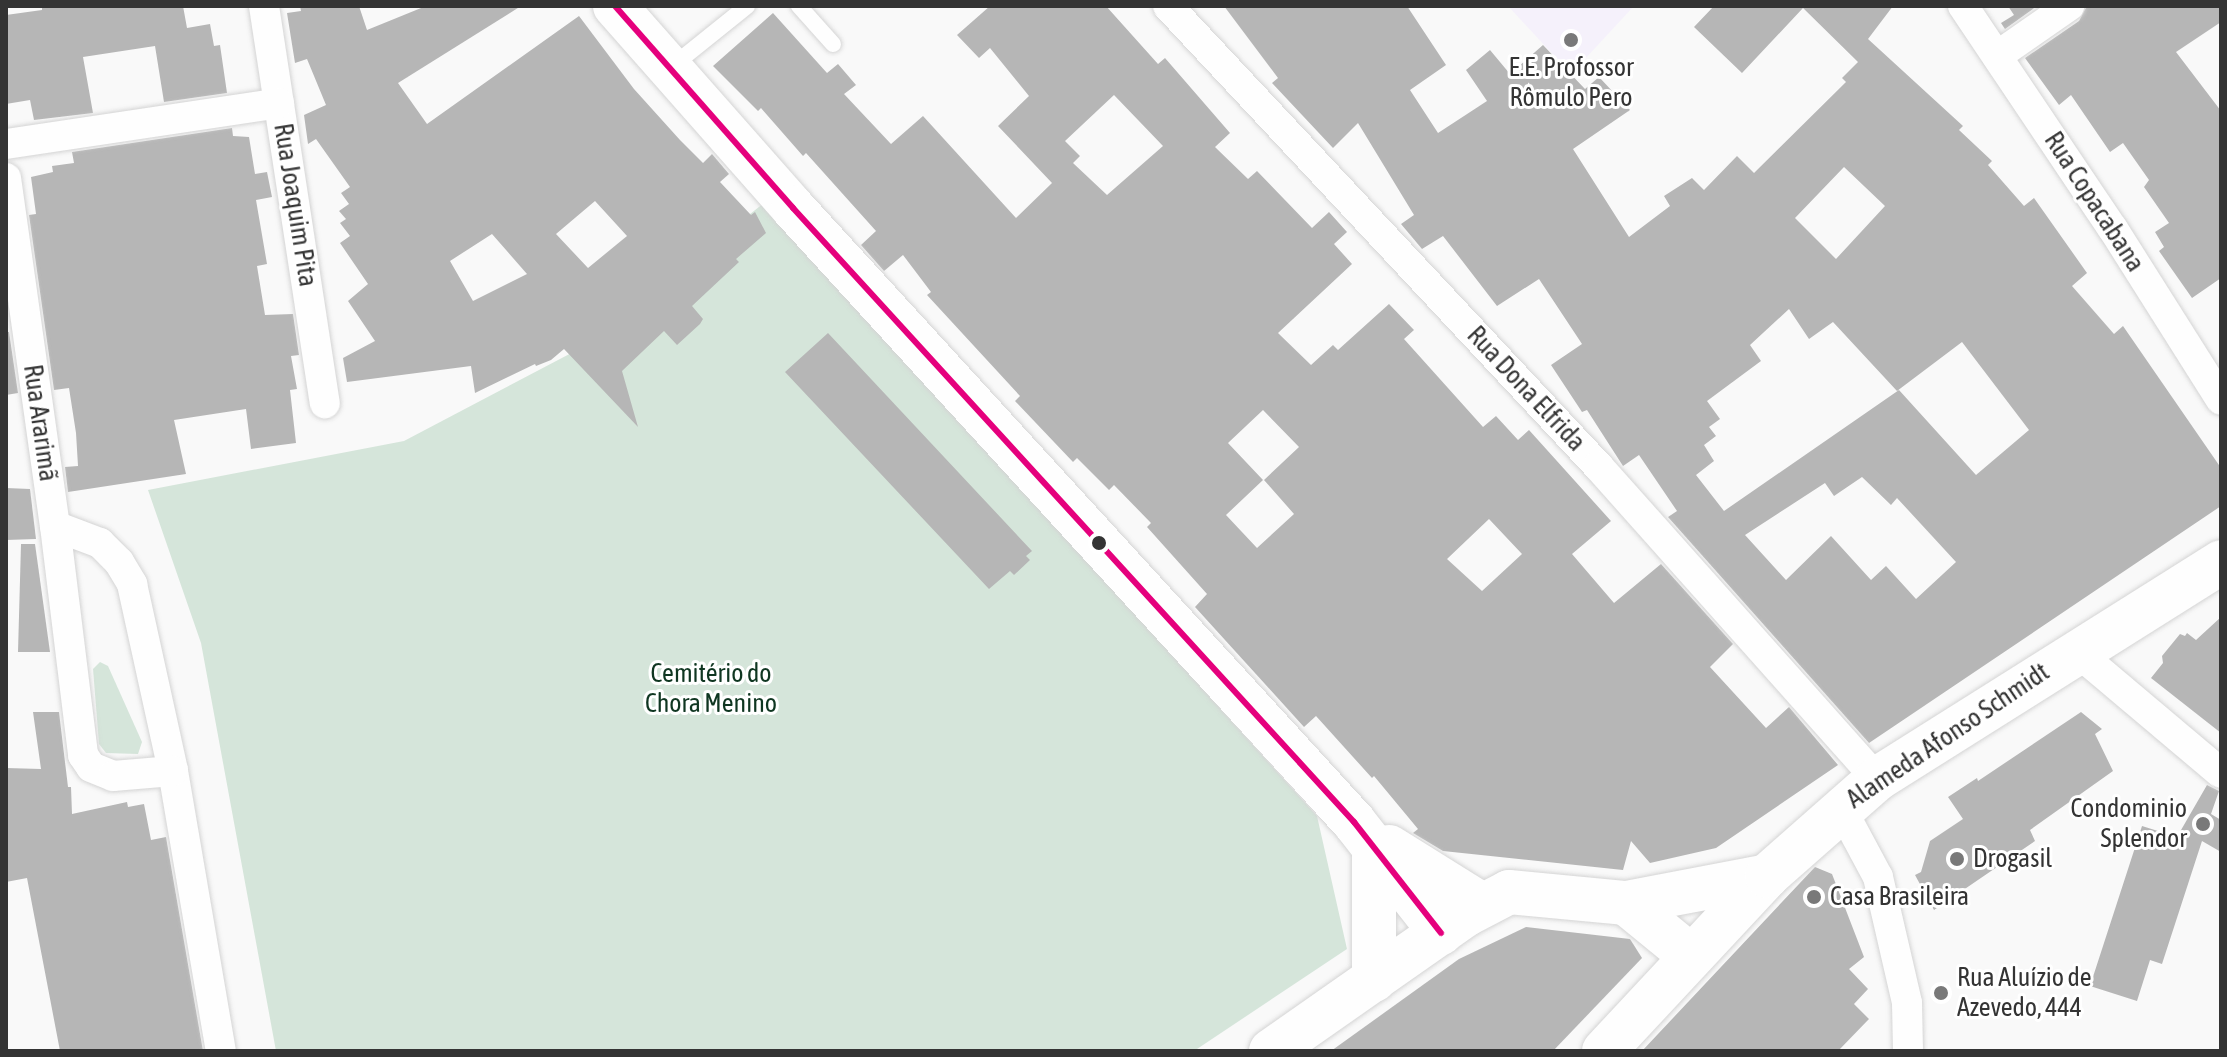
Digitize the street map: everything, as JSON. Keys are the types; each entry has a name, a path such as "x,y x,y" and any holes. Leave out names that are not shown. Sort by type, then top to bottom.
{"main road":[{"path":"615,6 668,69 1364,835 1441,933"},
{"name":"Alameda Afonso Schmidt","path":"1604,1051 1767,876 1877,779 2221,562"},
{"path":"1364,835 1482,905"},
{"path":"1364,835 1374,980"},
{"path":"1271,1051 1482,905 1517,891 1626,903 1767,876"},
{"path":"1626,903 1691,956"}],"street":[{"name":"Rua Joaquim Pita","path":"264,6 325,403"},
{"name":"Rua Dona Elfrida","path":"1168,6 1598,466 1877,779"},
{"name":"Rua Copacabana","path":"1963,6 2221,400"},
{"path":"1997,56 2069,6"},
{"path":"6,144 279,103"},
{"name":"Rua Ararimã","path":"6,178 55,526 83,755 91,767 113,776 173,771"},
{"path":"55,526 100,543 119,562 132,584 173,771 221,1051"},
{"path":"2076,651 2221,773"},
{"path":"1841,808 1878,877 1907,1003 1908,1051"}],"lane":[{"path":"668,69 747,6"},
{"path":"799,6 833,44"}],"shaded area":[{"name":"E.E. Profossor Rômulo Pero","path":"1508,6 1634,6 1571,74"}],"green space":[{"name":"Cemitério do Chora Menino","path":"764,203 1317,816 1347,949 1194,1051 276,1051 201,643 148,490 404,441 579,349"},
{"path":"100,662 108,666 142,742 138,754 106,753 99,744 93,669"}],"building":[{"path":"42,6 183,6 187,28 210,24 214,46 220,45 227,93 164,102 155,46 83,57 93,113 34,120 30,100 6,104 6,15 42,10"},
{"path":"300,6 359,6 367,30 426,6 521,6 398,83 427,124 579,16 634,89 680,140 703,163 712,154 729,174 720,182 751,215 755,212 766,233 736,259 739,262 692,306 703,319 700,324 677,345 664,331 622,371 638,427 564,349 551,360 535,364 475,393 471,366 347,382 343,358 375,341 348,301 368,284 340,243 350,236 340,223 346,219 339,211 349,204 341,193 350,187 316,139 308,144 304,115 326,105 307,59 295,63 287,13 301,11","holes":["595,201 627,236 588,268 556,234","492,234 527,274 473,301 450,261"]},
{"path":"990,6 1106,6 1158,64 1165,58 1230,133 1215,147 1248,179 1257,171 1312,228 1329,212 1347,232 1334,244 1352,264 1278,333 1311,365 1333,345 1338,350 1389,304 1414,330 1404,339 1483,427 1496,416 1518,440 1529,430 1611,521 1572,554 1614,603 1661,564 1733,644 1710,667 1766,728 1789,707 1838,765 1716,848 1650,863 1631,841 1623,870 1443,851 1413,833 1418,829 1374,776 1372,778 1316,716 1304,727 1195,607 1207,594 1147,527 1151,523 1114,485 1109,490 1077,458 1073,462 1015,401 1020,396 927,295 931,292 903,255 884,271 861,245 876,231 806,153 803,156 761,108 758,111 713,66 773,13 827,73 838,64 856,85 844,94 891,144 923,116 1016,218 1052,183 998,126 1029,96 990,48 979,58 957,35","holes":["1114,95 1163,146 1107,195 1073,163 1080,156 1065,141","1263,410 1299,447 1264,480 1294,514 1257,548 1226,515 1263,480 1228,443","1489,519 1522,554 1482,591 1447,559"]},
{"path":"1224,6 1407,6 1446,65 1410,90 1438,133 1487,101 1466,70 1490,50 1510,74 1543,45 1585,89 1599,77 1630,110 1573,149 1629,237 1670,206 1664,196 1692,178 1704,190 1737,156 1754,173 1846,82 1842,78 1858,62 1803,8 1742,73 1694,27 1714,6 1893,6 1868,39 1963,126 1959,130 1992,161 1988,165 2024,206 2034,198 2087,273 2072,286 2114,334 2123,326 2221,468 2221,506 1869,743 1668,517 1677,511 1639,455 1623,466 1587,410 1582,412 1551,365 1582,344 1539,279 1497,306 1443,236 1422,249 1401,224 1414,215 1358,123 1333,148 1272,83 1278,78","holes":["1844,167 1885,206 1836,259 1795,218","1789,309 1809,339 1833,322 1897,391 1962,342 2029,430 1976,475 1899,390 1724,511 1696,475 1714,461 1704,445 1716,436 1709,427 1720,419 1707,401 1761,361 1750,345","1862,477 1891,505 1897,498 1956,562 1916,599 1886,566 1871,580 1831,536 1786,580 1745,535 1825,483 1834,496"]},
{"path":"2008,6 2037,6 2005,29 2001,23 2014,15"},
{"path":"2087,6 2221,6 2221,22 2176,52 2221,111 2221,278 2192,298 2159,251 2164,247 2155,232 2169,223 2144,187 2149,180 2123,143 2110,152 2071,95 2059,105 2025,58 2079,21"},
{"path":"232,128 233,136 249,137 255,174 267,172 272,197 256,200 267,264 257,266 265,315 293,314 299,355 291,356 297,389 290,390 296,443 251,449 246,409 174,420 186,474 68,492 65,467 78,466 76,433 69,388 54,390 29,215 36,214 31,177 53,172 52,166 74,163 72,152"},
{"path":"6,332 9,332 18,393 6,395"},
{"path":"828,333 1032,551 1026,556 1030,560 1014,575 1010,571 989,589 785,372"},
{"path":"6,488 30,489 36,539 6,540"},
{"path":"21,544 35,544 50,652 18,652"},
{"path":"2221,617 2221,733 2151,678 2163,663 2162,656 2180,634 2185,636 2187,633 2196,640"},
{"path":"33,712 59,712 68,787 71,787 72,814 127,802 128,807 144,804 151,840 166,837 203,1051 60,1051 27,878 6,882 6,768 41,769"},
{"path":"2081,712 2102,729 2095,734 2113,771 2030,830 2035,841 1934,910 1915,875 1921,872 1930,841 1963,819 1948,797 1977,778 1978,781"},
{"path":"2207,785 2219,791 2211,814 2221,820 2221,852 2202,841 2162,964 2150,960 2137,1001 2090,986 2142,826 2177,837"},
{"path":"1815,867 1832,874 1864,957 1849,969 1868,989 1854,1004 1869,1019 1838,1051 1642,1051"},
{"path":"1526,927 1630,939 1642,958 1553,1051 1331,1051 1459,959"}],"transit line":[{"path":"615,6 793,208 1354,822 1441,933"}],"place":[{"name":"E.E. Profossor Rômulo Pero","path":"1571,40"},
{"name":"Condominio Splendor","path":"2203,824"},
{"name":"Drogasil","path":"1957,859"},
{"name":"Casa Brasileira","path":"1814,897"},
{"name":"Rua Aluízio de Azevedo, 444","path":"1941,993"}]}
